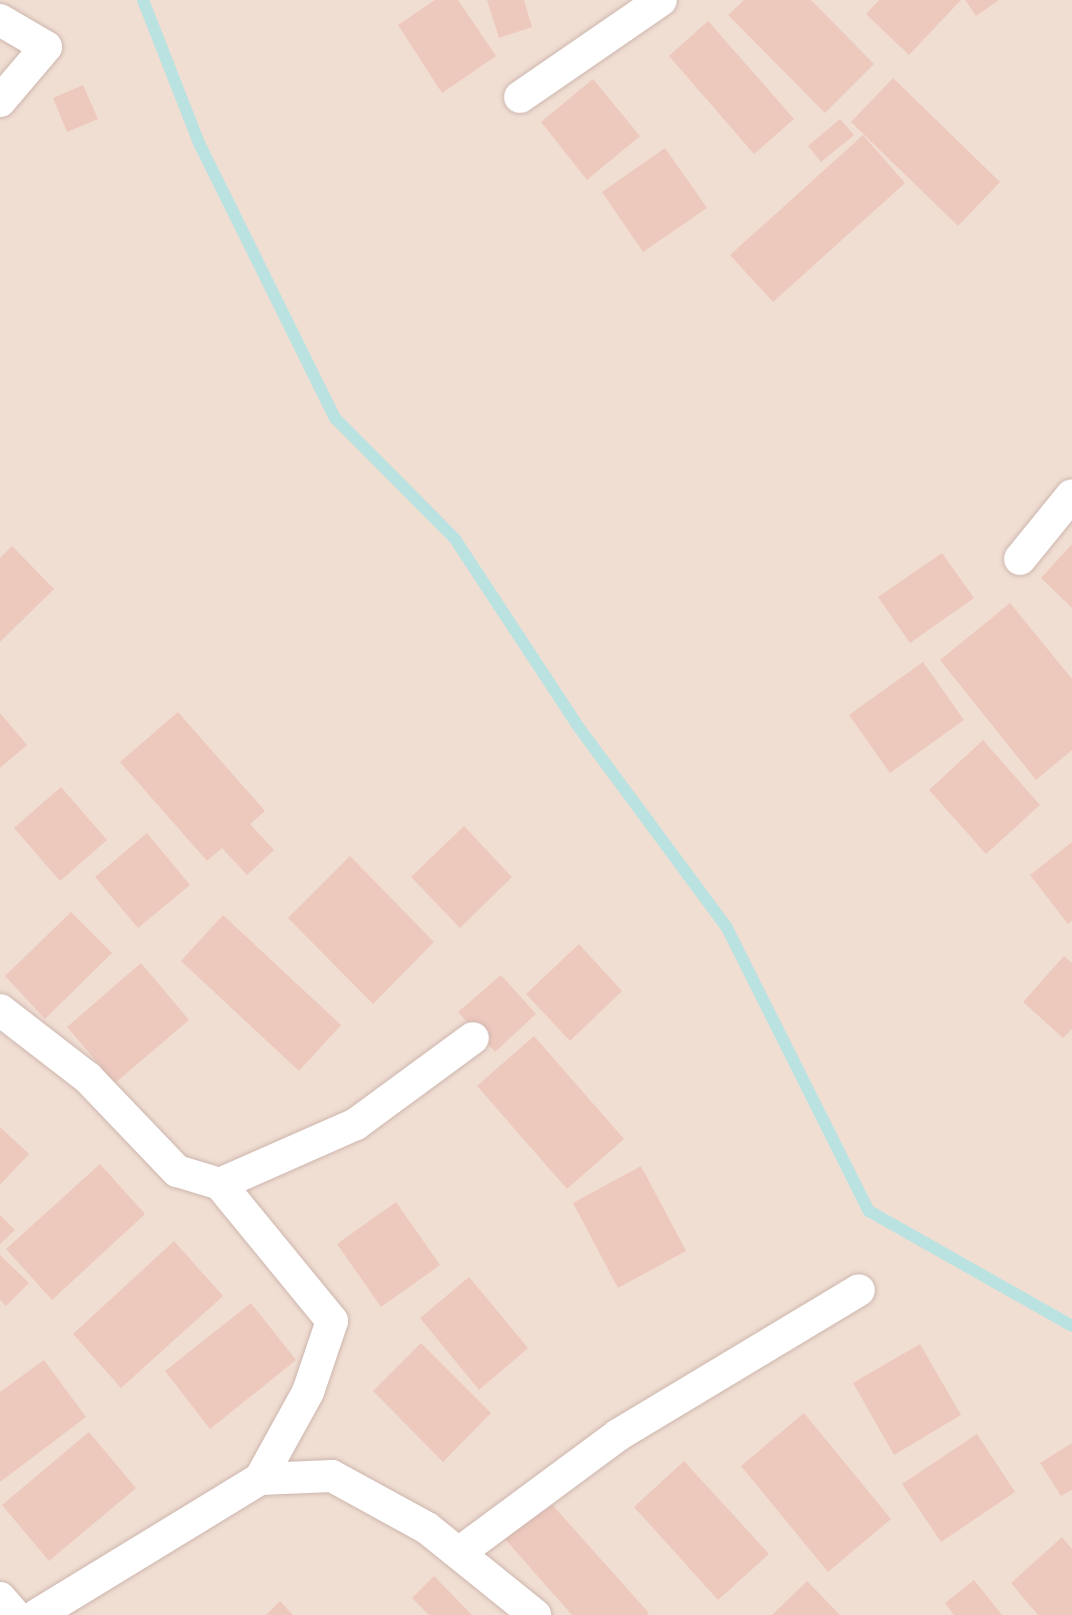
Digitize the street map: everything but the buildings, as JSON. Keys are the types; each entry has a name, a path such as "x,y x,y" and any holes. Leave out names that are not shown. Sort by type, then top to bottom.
{"street":[{"path":"520,97 661,0"},
{"path":"0,20 46,47 0,101"},
{"path":"1020,559 1072,495"},
{"path":"0,1010 88,1078 177,1171 220,1184 332,1321 308,1392 260,1479"},
{"path":"220,1184 356,1124 473,1038"},
{"path":"460,1552 618,1435 859,1290"},
{"path":"37,1615 260,1479 332,1476 460,1552 535,1615"},
{"path":"0,1598 15,1615"}],"shaded area":[{"path":"0,0 1072,0 1072,1615 0,1615"}],"waterway":[{"path":"143,0 199,143 335,418 455,539 577,725 727,928 869,1211 1072,1326"}]}
